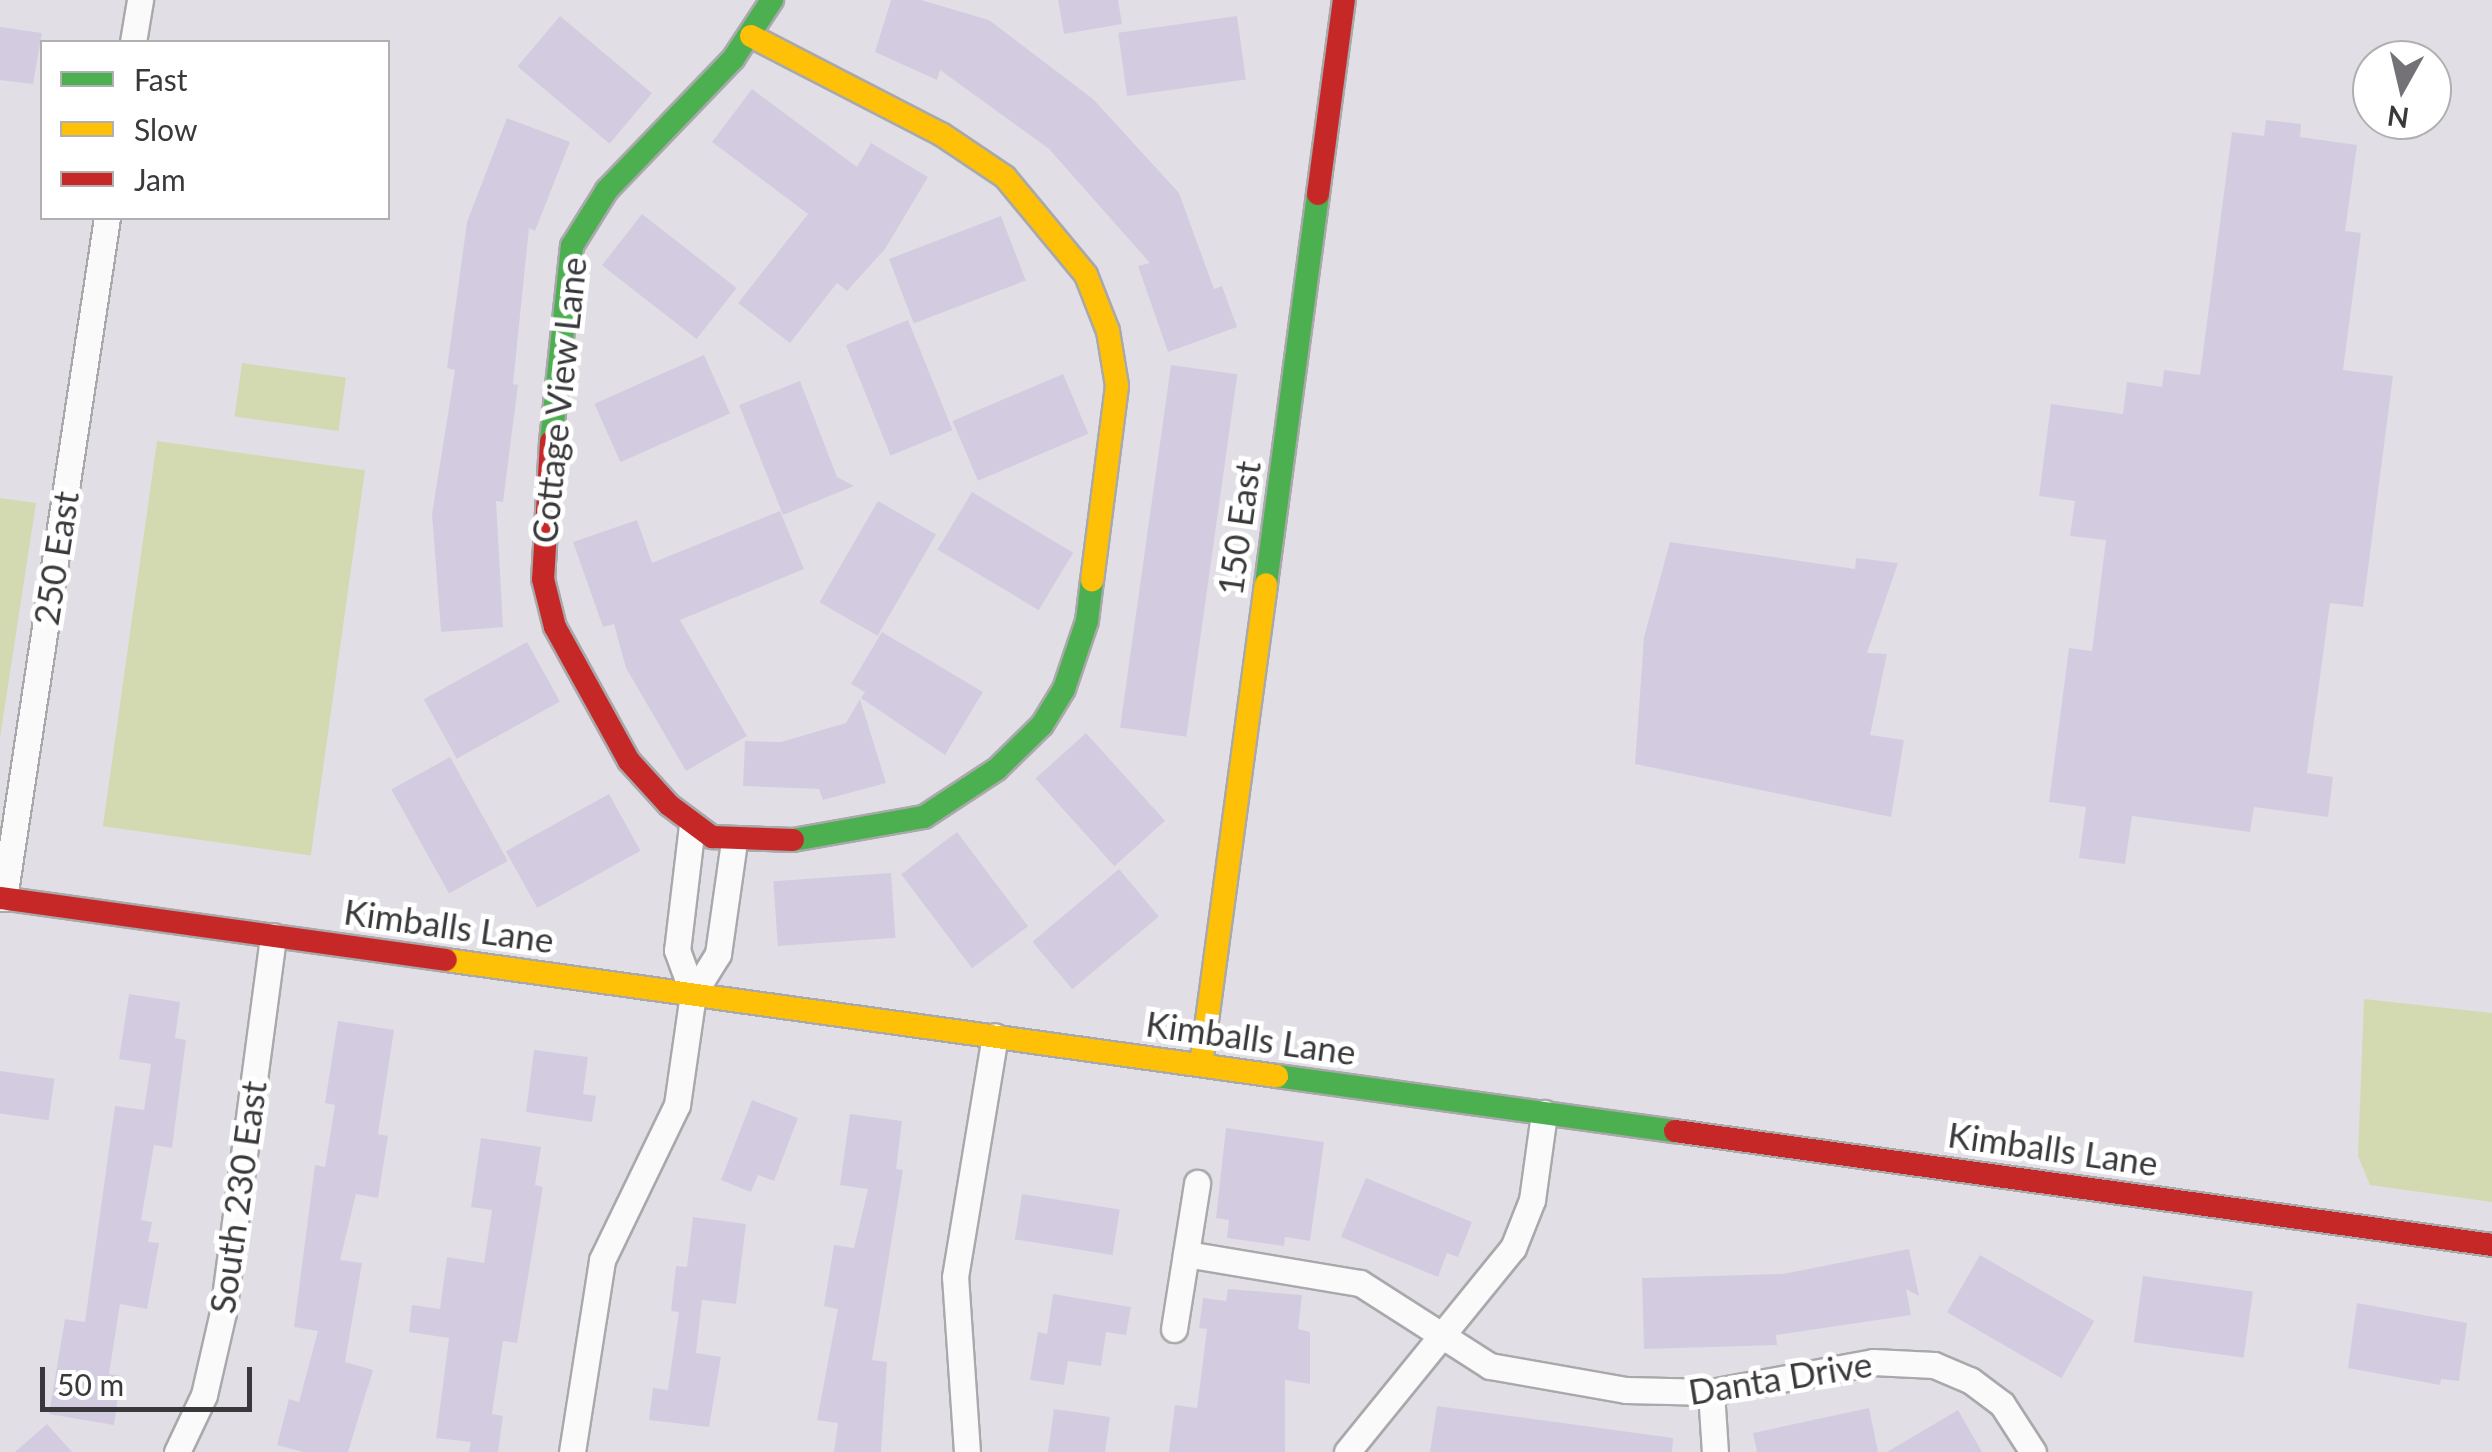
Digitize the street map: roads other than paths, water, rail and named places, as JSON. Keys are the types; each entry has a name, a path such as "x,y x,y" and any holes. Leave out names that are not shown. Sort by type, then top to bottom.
{"street":[{"path":"133,40 140,0"},
{"name":"Cottage View Lane","path":"713,835 629,761 565,650 548,604 541,530 572,246 607,190 751,36 772,0"},
{"name":"150 East","path":"1201,1065 1344,0"},
{"path":"713,835 801,841 924,816 997,769 1042,726 1069,678 1087,622 1116,412 1115,359 1098,303 1071,250 1028,200 941,134 751,36"},
{"name":"250 East","path":"2,898 106,220"},
{"path":"572,1452 602,1260 677,1104 693,994 718,954 713,835"},
{"path":"693,994 676,950 713,835"},
{"name":"Kimballs Lane","path":"2,898 2492,1245"},
{"name":"South 230 East","path":"177,1452 204,1395 223,1312 273,936"},
{"path":"967,1452 955,1277 995,1036"},
{"path":"1347,1452 1521,1233 1544,1112"},
{"path":"1174,1329 1197,1183"},
{"name":"Danta Drive","path":"1186,1254 1360,1284 1439,1338 1506,1371 1626,1390 1712,1392 1873,1362 1924,1363 1987,1392 2016,1420 2033,1452"},
{"path":"1712,1392 1715,1452"}]}
